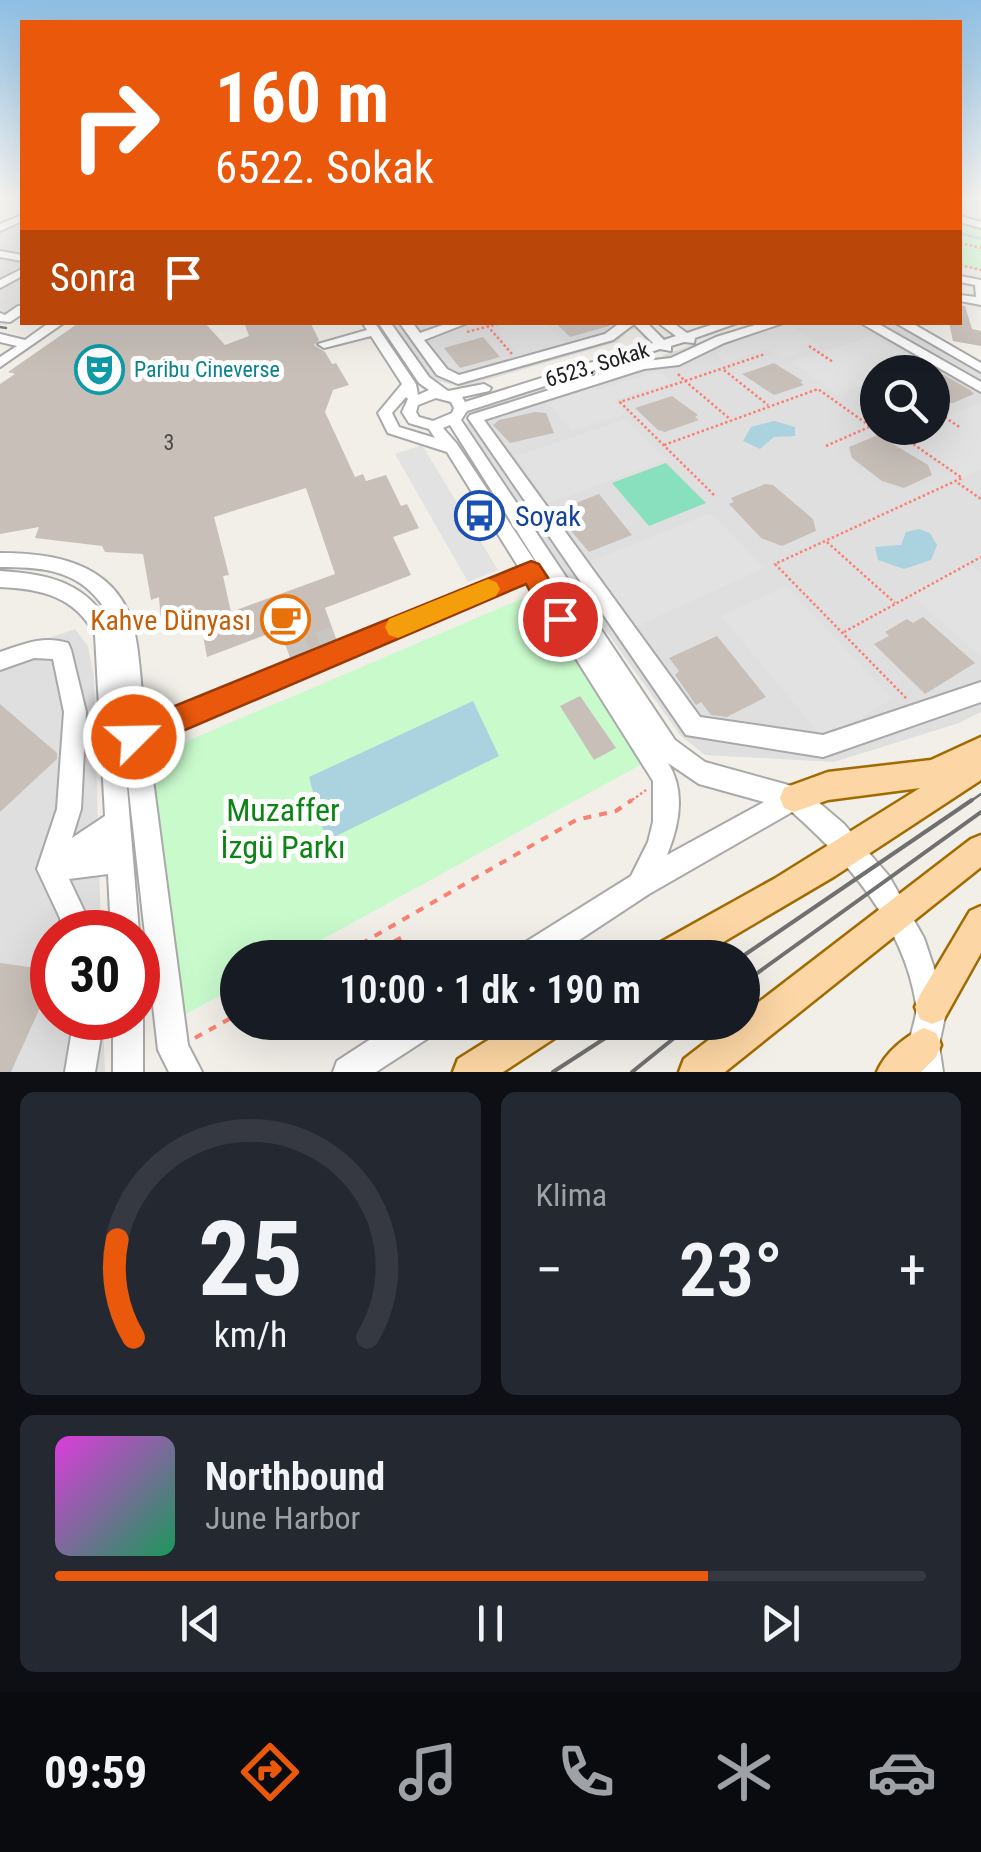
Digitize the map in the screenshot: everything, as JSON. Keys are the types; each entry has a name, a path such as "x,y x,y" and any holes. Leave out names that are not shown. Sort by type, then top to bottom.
{"main road":[{"path":"794,798 828,786 933,773 981,750"},
{"path":"698,940 851,850 981,764"},
{"path":"697,1072 981,849"},
{"path":"932,1007 981,922"},
{"path":"471,1072 521,1040"},
{"path":"896,1072 926,1058"}],"street":[{"path":"962,277 980,283 981,296"},
{"path":"0,363 43,325"},
{"path":"0,352 53,325"},
{"path":"409,325 442,372 458,380 609,337 625,325"},
{"path":"417,338 455,325"},
{"path":"641,325 656,341 687,344 720,340 770,325"},
{"path":"666,325 687,344"},
{"name":"6523. Sokak","path":"687,344 698,325"},
{"name":"6523. Sokak","path":"412,402 422,396 446,394 656,341 687,344 728,325"},
{"path":"870,325 981,384"},
{"path":"883,325 981,384"},
{"path":"905,325 981,368"},
{"path":"324,344 376,326"},
{"path":"376,326 409,384 410,416 420,424 450,418"},
{"path":"376,326 424,380 446,394 452,448 664,778 669,811 662,840 640,885"},
{"path":"0,338 21,343"},
{"name":"6523. Sokak","path":"450,418 656,341"},
{"path":"687,344 644,365 474,418 694,727 823,746 981,692"},
{"path":"409,384 385,413 393,430 452,448"},
{"path":"450,418 666,748 700,772 794,798 851,850 880,884 914,948 932,1007 926,1058"},
{"path":"0,560 56,565 92,576 110,596 122,622 173,1050 187,1072"},
{"path":"134,737 531,571"},
{"path":"0,580 52,585 70,592 96,613 105,634 123,910"},
{"path":"336,636 358,644"},
{"path":"0,661 34,649 60,650 75,712 69,809 50,869 69,910"},
{"path":"274,678 289,654"},
{"path":"554,940 640,885 794,798"},
{"path":"50,869 118,821"},
{"path":"50,869 122,859"},
{"path":"80,1072 85,1040"},
{"path":"128,1040 128,1072"},
{"path":"348,1072 397,1040"}],"path":[{"path":"487,325 520,362"},
{"path":"809,346 833,362"},
{"path":"714,495 620,402 765,354"},
{"path":"721,368 770,406"},
{"path":"685,380 732,420"},
{"path":"664,445 818,389 860,419"},
{"path":"950,420 962,428"},
{"path":"826,446 860,431"},
{"path":"916,445 962,478 775,564 922,714"},
{"path":"955,481 981,499"},
{"path":"826,542 895,604"},
{"path":"842,632 981,557"},
{"path":"367,940 576,820 616,812 664,778"},
{"path":"397,940 404,936"},
{"path":"173,1050 220,1024"}],"shaded area":[{"path":"0,246 20,246 20,315 6,325 0,323"},
{"path":"393,325 650,325 630,330 617,342 463,387 433,380"},
{"path":"547,325 567,345 522,358 497,330"},
{"name":"Soyak","path":"747,325 908,325 981,366 981,712 959,723 834,762 705,755 680,735 463,429 478,408 637,358 659,357"},
{"path":"789,325 821,346 782,359 767,349 726,362 717,355 726,344"},
{"path":"873,335 905,355 860,355 860,387 838,395 792,362"},
{"path":"659,371 671,382 613,400 626,414 572,431 545,399 592,385 598,390"},
{"path":"981,403 981,470 962,478 915,445 950,445 950,415"},
{"path":"626,419 666,460 549,503 515,456"},
{"path":"422,445 498,570 468,582 395,454"},
{"path":"711,513 764,568 633,628 587,563"},
{"path":"968,563 981,574 981,657 909,593"},
{"path":"786,586 893,699 823,738 721,616"},
{"path":"75,629 88,646 94,677 100,910 30,910 30,1040 104,1040 105,1072 0,1072 0,655"}],"green space":[{"path":"962,246 981,246 981,271 962,266"},
{"path":"666,463 706,503 649,526 612,483"},
{"name":"Muzaffer İzgü Parkı","path":"533,594 642,764 321,940 220,940 220,995 183,1016 152,756"}],"water":[{"path":"774,421 795,427 795,436 774,437 760,449 743,441 751,427"},
{"path":"919,529 930,533 937,545 931,560 904,569 878,560 875,547 901,545 906,532"},
{"path":"473,701 499,756 326,841 309,777"}],"building":[{"path":"962,305 965,306 972,329 981,331 981,346 953,341 950,325 962,325"},
{"path":"76,325 207,325 225,345 249,336 245,325 312,325 319,340 314,345 325,352 332,364 336,363 349,385 333,390 325,412 355,477 363,474 366,481 386,475 401,506 407,504 419,528 393,537 411,575 325,608 336,639 290,658 281,629 207,657 198,609 161,622 159,597 151,600 143,554 105,552 102,546 35,538 39,527 0,534 0,384 15,374 8,372","holes":["306,488 335,574 231,612 223,576 229,575 214,517"]},
{"path":"558,325 609,325 609,326 570,337"},
{"path":"483,337 500,357 460,368 444,348"},
{"path":"774,363 804,385 774,395 742,374"},
{"path":"950,378 974,394 950,403"},
{"path":"672,396 698,415 695,417 699,420 665,432 635,408"},
{"path":"546,413 554,433 510,443 493,425 499,420"},
{"path":"860,442 895,445 928,465 932,475 904,488 882,481 852,458 849,447"},
{"path":"765,484 773,485 813,519 816,531 782,546 761,538 729,504 734,502 731,498"},
{"path":"599,494 632,535 589,552 558,510"},
{"path":"923,617 975,663 925,694 874,644 907,619 913,623"},
{"path":"717,636 766,697 727,717 711,715 701,702 696,705 675,675 679,671 669,658"},
{"path":"580,696 616,748 594,760 560,706"},
{"path":"0,704 57,753 57,759 0,812"},
{"path":"0,963 30,967 30,1030 11,1072 0,1072"}],"tunnel":[{"path":"289,654 335,636"}],"tram line":[{"path":"0,327 6,328"},
{"path":"968,803 981,794"},
{"path":"760,944 972,800"},
{"path":"760,971 981,812"},
{"path":"553,1072 602,1040"},
{"path":"632,1072 672,1040"}],"slow traffic":[{"path":"398,627 488,589"}],"place":[{"name":"Paribu Cineverse","path":"99,369"},
{"name":"Soyak","path":"480,516"},
{"name":"Kahve Dünyası","path":"286,620"}],"route":[{"path":"134,737 531,571 560,619"}]}
